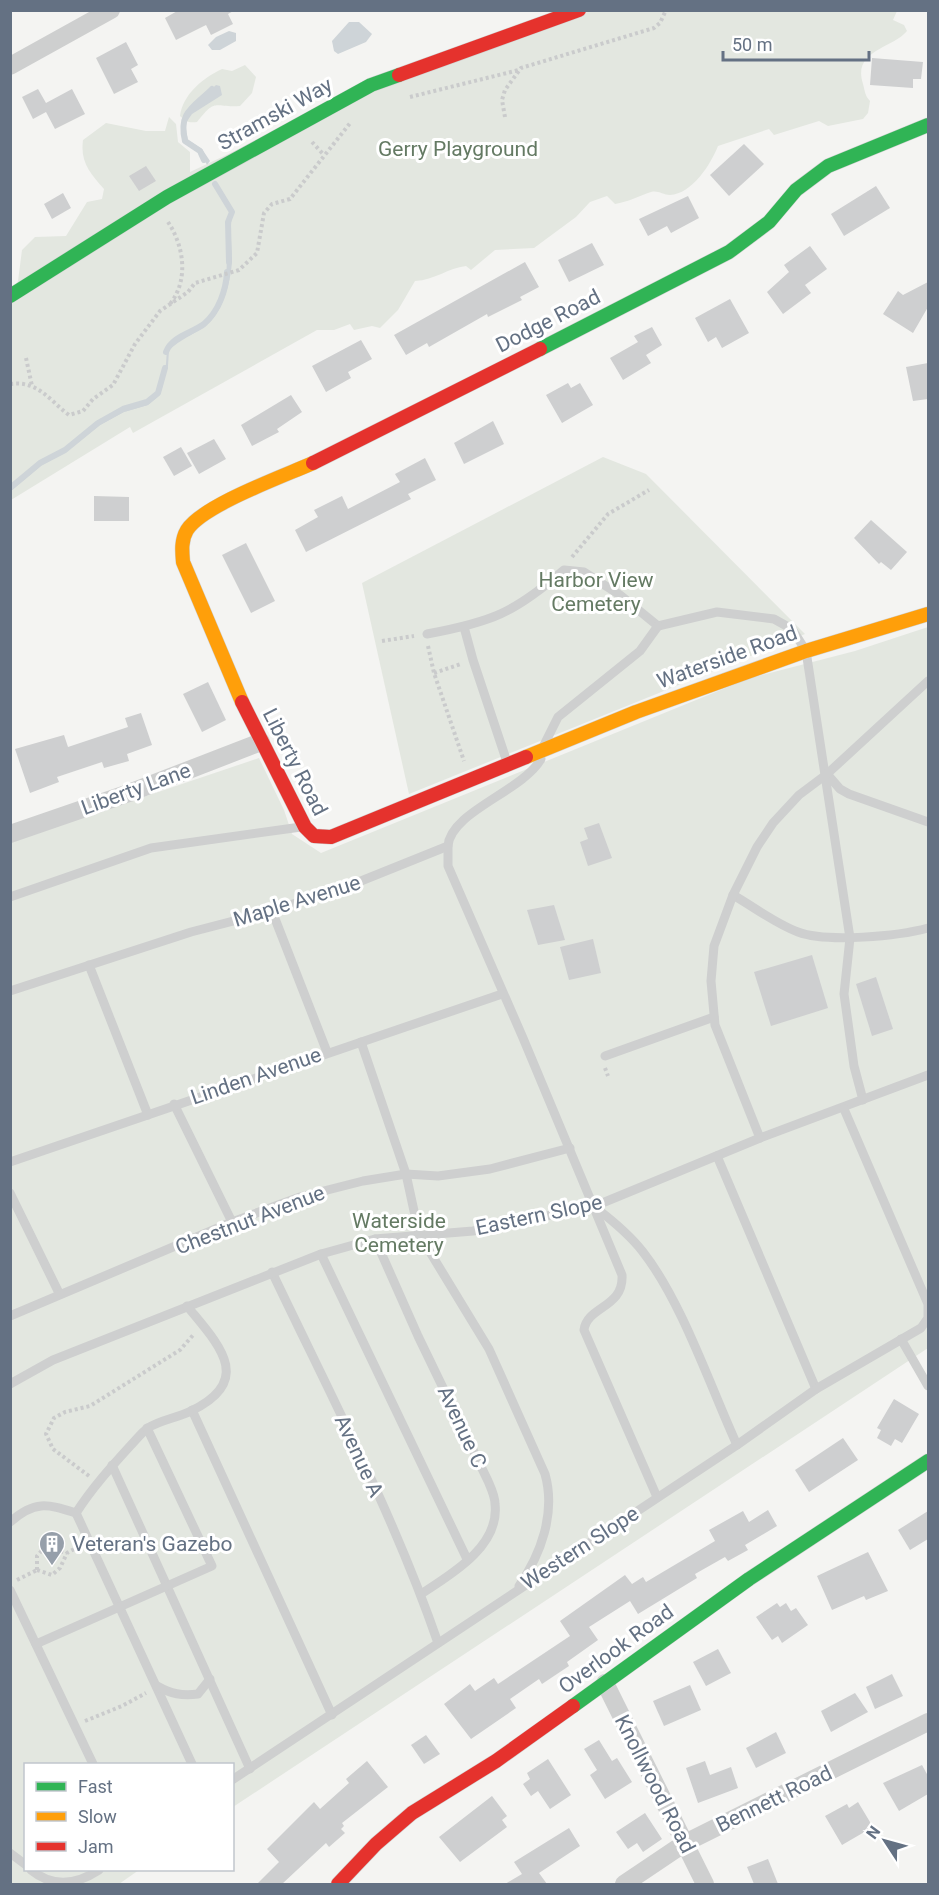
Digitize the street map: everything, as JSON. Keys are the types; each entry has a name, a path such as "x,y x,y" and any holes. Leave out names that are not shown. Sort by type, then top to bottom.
{"street":[{"path":"10,66 111,10"},
{"name":"Stramski Way","path":"10,296 157,203 371,85 579,10"},
{"name":"Dodge Road","path":"181,543 189,526 210,510 367,438 729,252 769,222 796,190 828,166 928,125"},
{"name":"Liberty Road","path":"181,543 183,562 229,677 305,826 314,836 331,837 542,750"},
{"name":"Waterside Road","path":"542,750 636,712 806,651 859,637 928,614"},
{"name":"Liberty Lane","path":"10,834 129,793 261,742"},
{"name":"Overlook Road","path":"338,1884 376,1844 412,1813 496,1761 749,1580 928,1461"},
{"name":"Knollwood Road","path":"605,1683 705,1884"},
{"name":"Bennett Road","path":"624,1884 685,1843 928,1722"}],"lane":[{"path":"427,634 465,627 519,606 564,570 584,572 620,595 658,626"},
{"path":"658,626 717,612 774,619 792,629 806,651 827,774 850,938 844,994 854,1066 863,1101"},
{"path":"657,1497 584,1330 589,1318 618,1294 622,1281 570,1148 448,866 448,846 449,839 459,823 524,778 537,766 549,730 558,717 640,651 656,633 658,626"},
{"path":"465,627 473,660 508,764"},
{"path":"760,1138 738,1086 714,1017 711,981 714,946 733,895 757,847 773,824 799,795 827,774 928,681"},
{"path":"827,774 840,789 849,794 928,822"},
{"path":"10,897 151,848 305,826"},
{"name":"Maple Avenue","path":"10,991 191,932 272,911 356,884 448,846"},
{"path":"733,895 799,933 850,938 907,934 928,928"},
{"path":"272,911 327,1052"},
{"path":"89,964 148,1115"},
{"name":"Linden Avenue","path":"10,1162 174,1104 502,994"},
{"path":"605,1056 714,1017"},
{"path":"361,1042 406,1174 419,1234 489,1349 549,1489 548,1518 542,1537 527,1574 516,1590"},
{"name":"Eastern Slope","path":"10,1384 52,1360 321,1254 375,1239 473,1231 594,1206 760,1138 844,1109 928,1075"},
{"path":"174,1104 232,1222"},
{"path":"844,1109 928,1304 928,1318"},
{"name":"Chestnut Avenue","path":"10,1316 59,1293 232,1222 300,1197 363,1181 406,1174 438,1176 490,1169 570,1148"},
{"path":"717,1156 816,1389"},
{"path":"10,1193 59,1293"},
{"path":"594,1206 628,1236 653,1267 674,1304 737,1445"},
{"name":"Avenue C","path":"375,1239 418,1336 488,1481 495,1504 494,1524 479,1550 421,1594"},
{"path":"321,1254 467,1559"},
{"name":"Avenue A","path":"272,1272 421,1594 438,1643"},
{"path":"76,1513 96,1483 147,1428 192,1410 211,1398 223,1384 227,1369 221,1348 186,1306"},
{"name":"Western Slope","path":"234,1779 737,1445 816,1389 921,1328 928,1318"},
{"path":"901,1340 928,1386"},
{"path":"192,1410 332,1715"},
{"path":"36,1644 212,1566 147,1428"},
{"path":"112,1465 250,1768"},
{"path":"10,1522 23,1511 40,1504 76,1513"},
{"path":"76,1513 192,1763"},
{"path":"10,1590 92,1763"},
{"path":"157,1686 172,1694 187,1696 198,1694 210,1679"},
{"path":"10,1852 24,1863"},
{"path":"34,1871 56,1884 74,1882 95,1871"}],"path":[{"path":"405,98 519,70 543,59 654,28 660,23 666,10"},
{"path":"505,117 502,100 505,90 519,70"},
{"path":"10,384 20,383 32,386 50,398 69,416 83,411 93,399 112,385 148,326 165,309 188,292 195,283 238,270 257,253 264,213 272,204 290,199 352,120"},
{"path":"157,203 176,233 184,271 181,286 165,309"},
{"path":"26,358 32,386"},
{"path":"564,570 608,514 650,490"},
{"path":"382,641 427,634 434,673 465,763"},
{"path":"434,673 473,660"},
{"path":"96,1483 53,1449 46,1434 54,1418 65,1412 90,1406 180,1350 201,1324"},
{"path":"10,1583 37,1570 52,1575 60,1568 67,1553 45,1547 37,1556 37,1570"},
{"path":"73,1725 122,1706 157,1686"}],"green space":[{"name":"Gerry Playground","path":"566,11 897,11 893,20 904,25 907,31 868,57 863,64 861,73 863,84 870,101 868,113 863,119 828,126 819,121 774,135 769,129 718,146 700,177 678,193 670,195 654,192 615,204 607,196 590,202 576,217 534,248 495,250 471,270 466,266 459,267 429,279 415,281 398,310 380,328 372,326 354,330 350,324 334,330 317,330 133,433 130,427 11,500 10,297 18,281 22,250 35,237 66,236 87,202 102,199 104,189 90,172 85,161 83,140 106,123 146,131 165,131 169,117 176,124 178,142 190,152 190,172 345,99"},
{"path":"245,65 256,77 252,93 240,106 212,106 197,122 188,122 180,116 185,101 201,82 222,69 232,71"},
{"name":"Harbor View Cemetery","path":"603,457 646,474 805,634 409,794 362,583"},
{"name":"Waterside Cemetery","path":"928,627 928,1348 234,1806 234,1763 24,1763 24,1871 138,1871 119,1884 11,1884 10,842 259,758 284,810 292,834 321,853 750,678 855,651"}],"shaded area":[{"path":"349,22 359,22 372,34 366,42 338,54 334,51 332,41"},
{"path":"229,31 236,33 236,41 220,50 212,50 208,45 216,37"},
{"path":"216,85 220,86 222,95 192,114 185,124 188,140 202,149 210,161 207,165 200,151 185,141 184,122 196,103"},
{"path":"217,183 234,211 231,229 230,278 216,315 204,327 169,350 168,366 160,395 148,405 124,412 100,425 66,452 42,465 11,491 20,478 68,448 103,419 114,413 141,405 157,394 165,372 167,349 182,335 204,323 216,309 225,282 231,212 215,184"}],"building":[{"path":"179,10 235,10 228,14 233,24 211,35 206,25 176,40 165,18"},
{"path":"126,42 138,65 131,69 138,82 114,94 96,58"},
{"path":"872,58 923,62 921,79 913,79 913,88 870,85"},
{"path":"38,89 46,103 72,89 85,114 55,129 46,112 33,119 22,97"},
{"path":"744,144 764,164 729,196 710,175"},
{"path":"146,166 156,181 139,191 129,176"},
{"path":"876,186 890,208 844,236 831,214"},
{"path":"63,193 71,208 52,219 44,204"},
{"path":"688,196 699,218 671,233 667,226 648,236 639,219"},
{"path":"592,243 604,265 569,282 558,260"},
{"path":"810,246 827,269 805,285 811,293 783,314 767,292 789,272 784,265"},
{"path":"525,262 539,287 520,297 522,300 488,317 487,314 429,347 427,343 406,355 394,335"},
{"path":"928,282 928,307 913,333 883,314 898,291 903,295"},
{"path":"730,299 749,333 722,348 716,337 708,342 695,318"},
{"path":"652,327 662,345 646,355 651,363 623,380 610,358 638,342 634,336"},
{"path":"361,340 372,359 348,372 351,378 326,392 312,366"},
{"path":"928,363 928,399 913,401 906,367"},
{"path":"568,383 571,388 580,383 593,405 562,423 546,395"},
{"path":"291,395 302,412 277,429 279,432 252,446 241,425"},
{"path":"493,421 504,444 464,464 454,443"},
{"path":"214,439 226,459 199,474 187,453"},
{"path":"181,447 192,466 174,476 163,457"},
{"path":"425,458 436,480 408,494 411,499 306,552 295,530 318,517 314,510 342,496 348,509 400,482 395,474"},
{"path":"94,496 129,497 129,521 94,521"},
{"path":"871,520 907,552 891,570 881,562 879,564 854,538"},
{"path":"246,543 275,601 251,613 222,555"},
{"path":"208,682 226,720 202,732 183,694"},
{"path":"141,713 152,745 127,754 129,761 104,768 102,762 57,777 59,782 30,793 15,749 64,735 68,747 128,727 125,718"},
{"path":"599,823 612,858 588,866 580,842 588,839 584,828"},
{"path":"554,905 565,940 538,945 527,910"},
{"path":"593,939 601,973 569,980 560,947"},
{"path":"812,955 828,1008 771,1026 754,972"},
{"path":"876,977 893,1029 872,1036 856,984"},
{"path":"894,1399 919,1414 902,1443 895,1439 891,1446 877,1438 881,1430 877,1428"},
{"path":"843,1438 858,1460 809,1492 795,1470"},
{"path":"768,1510 777,1526 745,1545 748,1550 728,1561 725,1557 695,1574 697,1578 638,1614 630,1601 589,1627 598,1640 567,1662 569,1666 542,1684 539,1679 510,1699 516,1708 471,1739 444,1704 470,1684 475,1691 494,1678 498,1684 570,1636 560,1621 625,1575 632,1584 643,1577 646,1582 715,1541 709,1530 743,1511 749,1522"},
{"path":"928,1511 928,1539 910,1550 898,1530"},
{"path":"868,1552 888,1591 866,1600 864,1596 832,1610 817,1576"},
{"path":"777,1603 780,1607 786,1603 791,1611 796,1608 808,1625 782,1643 778,1636 772,1640 756,1617"},
{"path":"718,1649 731,1673 706,1686 693,1662"},
{"path":"892,1674 903,1696 875,1709 866,1687"},
{"path":"690,1685 701,1710 664,1726 653,1701"},
{"path":"855,1693 868,1712 831,1732 821,1711"},
{"path":"776,1732 786,1753 756,1768 746,1748"},
{"path":"426,1735 440,1754 424,1764 411,1745"},
{"path":"599,1740 612,1761 617,1758 632,1782 605,1799 590,1775 597,1770 584,1749"},
{"path":"548,1759 571,1795 550,1809 538,1791 531,1796 523,1784 530,1779 527,1773"},
{"path":"367,1761 388,1787 342,1823 344,1826 341,1829 345,1833 329,1847 326,1843 282,1884 257,1884 279,1862 267,1849 314,1802 320,1809 349,1783 346,1779"},
{"path":"705,1761 710,1775 731,1767 738,1788 698,1803 686,1768"},
{"path":"922,1765 928,1776 928,1794 899,1811 883,1783"},
{"path":"492,1796 507,1816 502,1820 507,1827 460,1862 439,1837"},
{"path":"858,1802 873,1827 842,1845 825,1816 847,1804 849,1808"},
{"path":"645,1813 662,1839 643,1852 637,1843 628,1849 616,1832"},
{"path":"569,1828 580,1846 539,1873 547,1884 505,1884 522,1874 514,1862"},
{"path":"768,1859 778,1884 754,1884 747,1867"}],"waterway":[{"path":"204,160 200,151 185,141 183,131 189,111 212,89"},
{"path":"215,184 232,212 228,222 229,262"},
{"path":"166,352 173,342 204,324 214,313 223,293 227,272"},
{"path":"10,488 40,463 65,450 98,423 123,409 147,402 158,393 165,368"}],"traffic: fast":[{"path":"10,296 167,197 371,85 399,75"},
{"path":"540,349 729,252 769,222 796,190 828,166 928,125"},
{"path":"573,1706 749,1579 928,1461"}],"traffic: slow":[{"path":"242,702 183,562 184,538 187,530 196,520 226,501 313,463"},
{"path":"526,757 636,712 806,651 928,614"}],"traffic: jam":[{"path":"399,75 579,10"},
{"path":"313,463 540,349"},
{"path":"242,702 305,827 314,836 331,837 526,757"},
{"path":"338,1884 376,1844 412,1813 496,1761 573,1706"}],"place":[{"name":"Veteran's Gazebo","path":"52,1567"}]}
